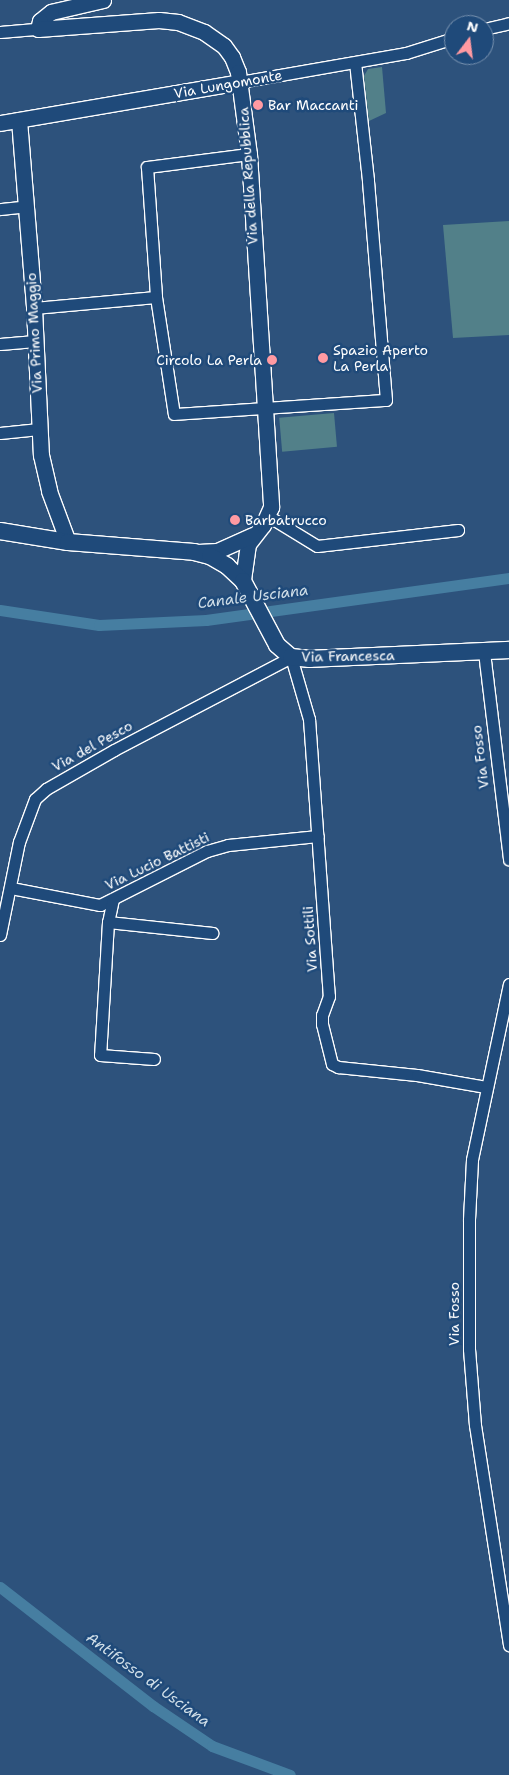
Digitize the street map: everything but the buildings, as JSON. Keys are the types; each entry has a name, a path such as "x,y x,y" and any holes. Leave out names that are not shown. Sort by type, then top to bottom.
{"main road":[{"name":"Via Francesca","path":"0,531 68,542 194,552 210,556 227,566 243,581 277,645 290,657 310,659 509,650"}],"street":[{"path":"38,29 40,22 51,12 103,0"},
{"name":"Via della Repubblica","path":"0,32 159,20 178,22 204,32 224,46 232,57 240,82 249,154 255,283 271,507 268,516"},
{"path":"494,26 509,22"},
{"name":"Via Lungomonte","path":"10,122 354,63 406,53 444,41"},
{"path":"249,154 147,167 156,297 174,414 386,400 368,180 354,63"},
{"name":"Via Primo Maggio","path":"10,122 27,206 34,308 39,429 45,472 68,542"},
{"path":"0,209 27,206"},
{"path":"34,308 156,297"},
{"path":"0,344 35,340"},
{"path":"0,434 39,429"},
{"path":"227,566 235,560 247,540 268,516 317,546 458,530"},
{"path":"194,552 217,551 247,540"},
{"path":"243,581 247,540"},
{"name":"Via Fosso","path":"484,652 509,859"},
{"name":"Via Sottili","path":"290,657 309,719 329,996 322,1015 322,1024 332,1064 338,1067 417,1075 486,1087"},
{"name":"Via del Pesco","path":"0,936 24,823 35,798 46,789 222,692 290,657"},
{"name":"Via Lucio Battisti","path":"10,888 100,905 207,851 228,845 318,836"},
{"path":"113,899 108,922 100,1055 154,1059"},
{"path":"108,922 212,933"},
{"name":"Via Fosso","path":"509,984 505,1026 486,1087 472,1160 469,1220 469,1349 475,1425 509,1645"}],"green space":[{"path":"382,67 386,113 369,121 364,76 368,69"},
{"path":"509,221 509,335 453,338 443,225"},
{"path":"334,413 337,447 282,452 279,418"}],"waterway":[{"name":"Canale Usciana","path":"0,610 99,625 206,620 509,578"},
{"name":"Antifosso di Usciana","path":"0,1587 153,1706 212,1746 290,1775"}],"place":[{"name":"Bar Maccanti","path":"258,105"},
{"name":"Spazio Aperto La Perla","path":"323,358"},
{"name":"Circolo La Perla","path":"272,360"},
{"name":"Barbatrucco","path":"235,520"}]}
